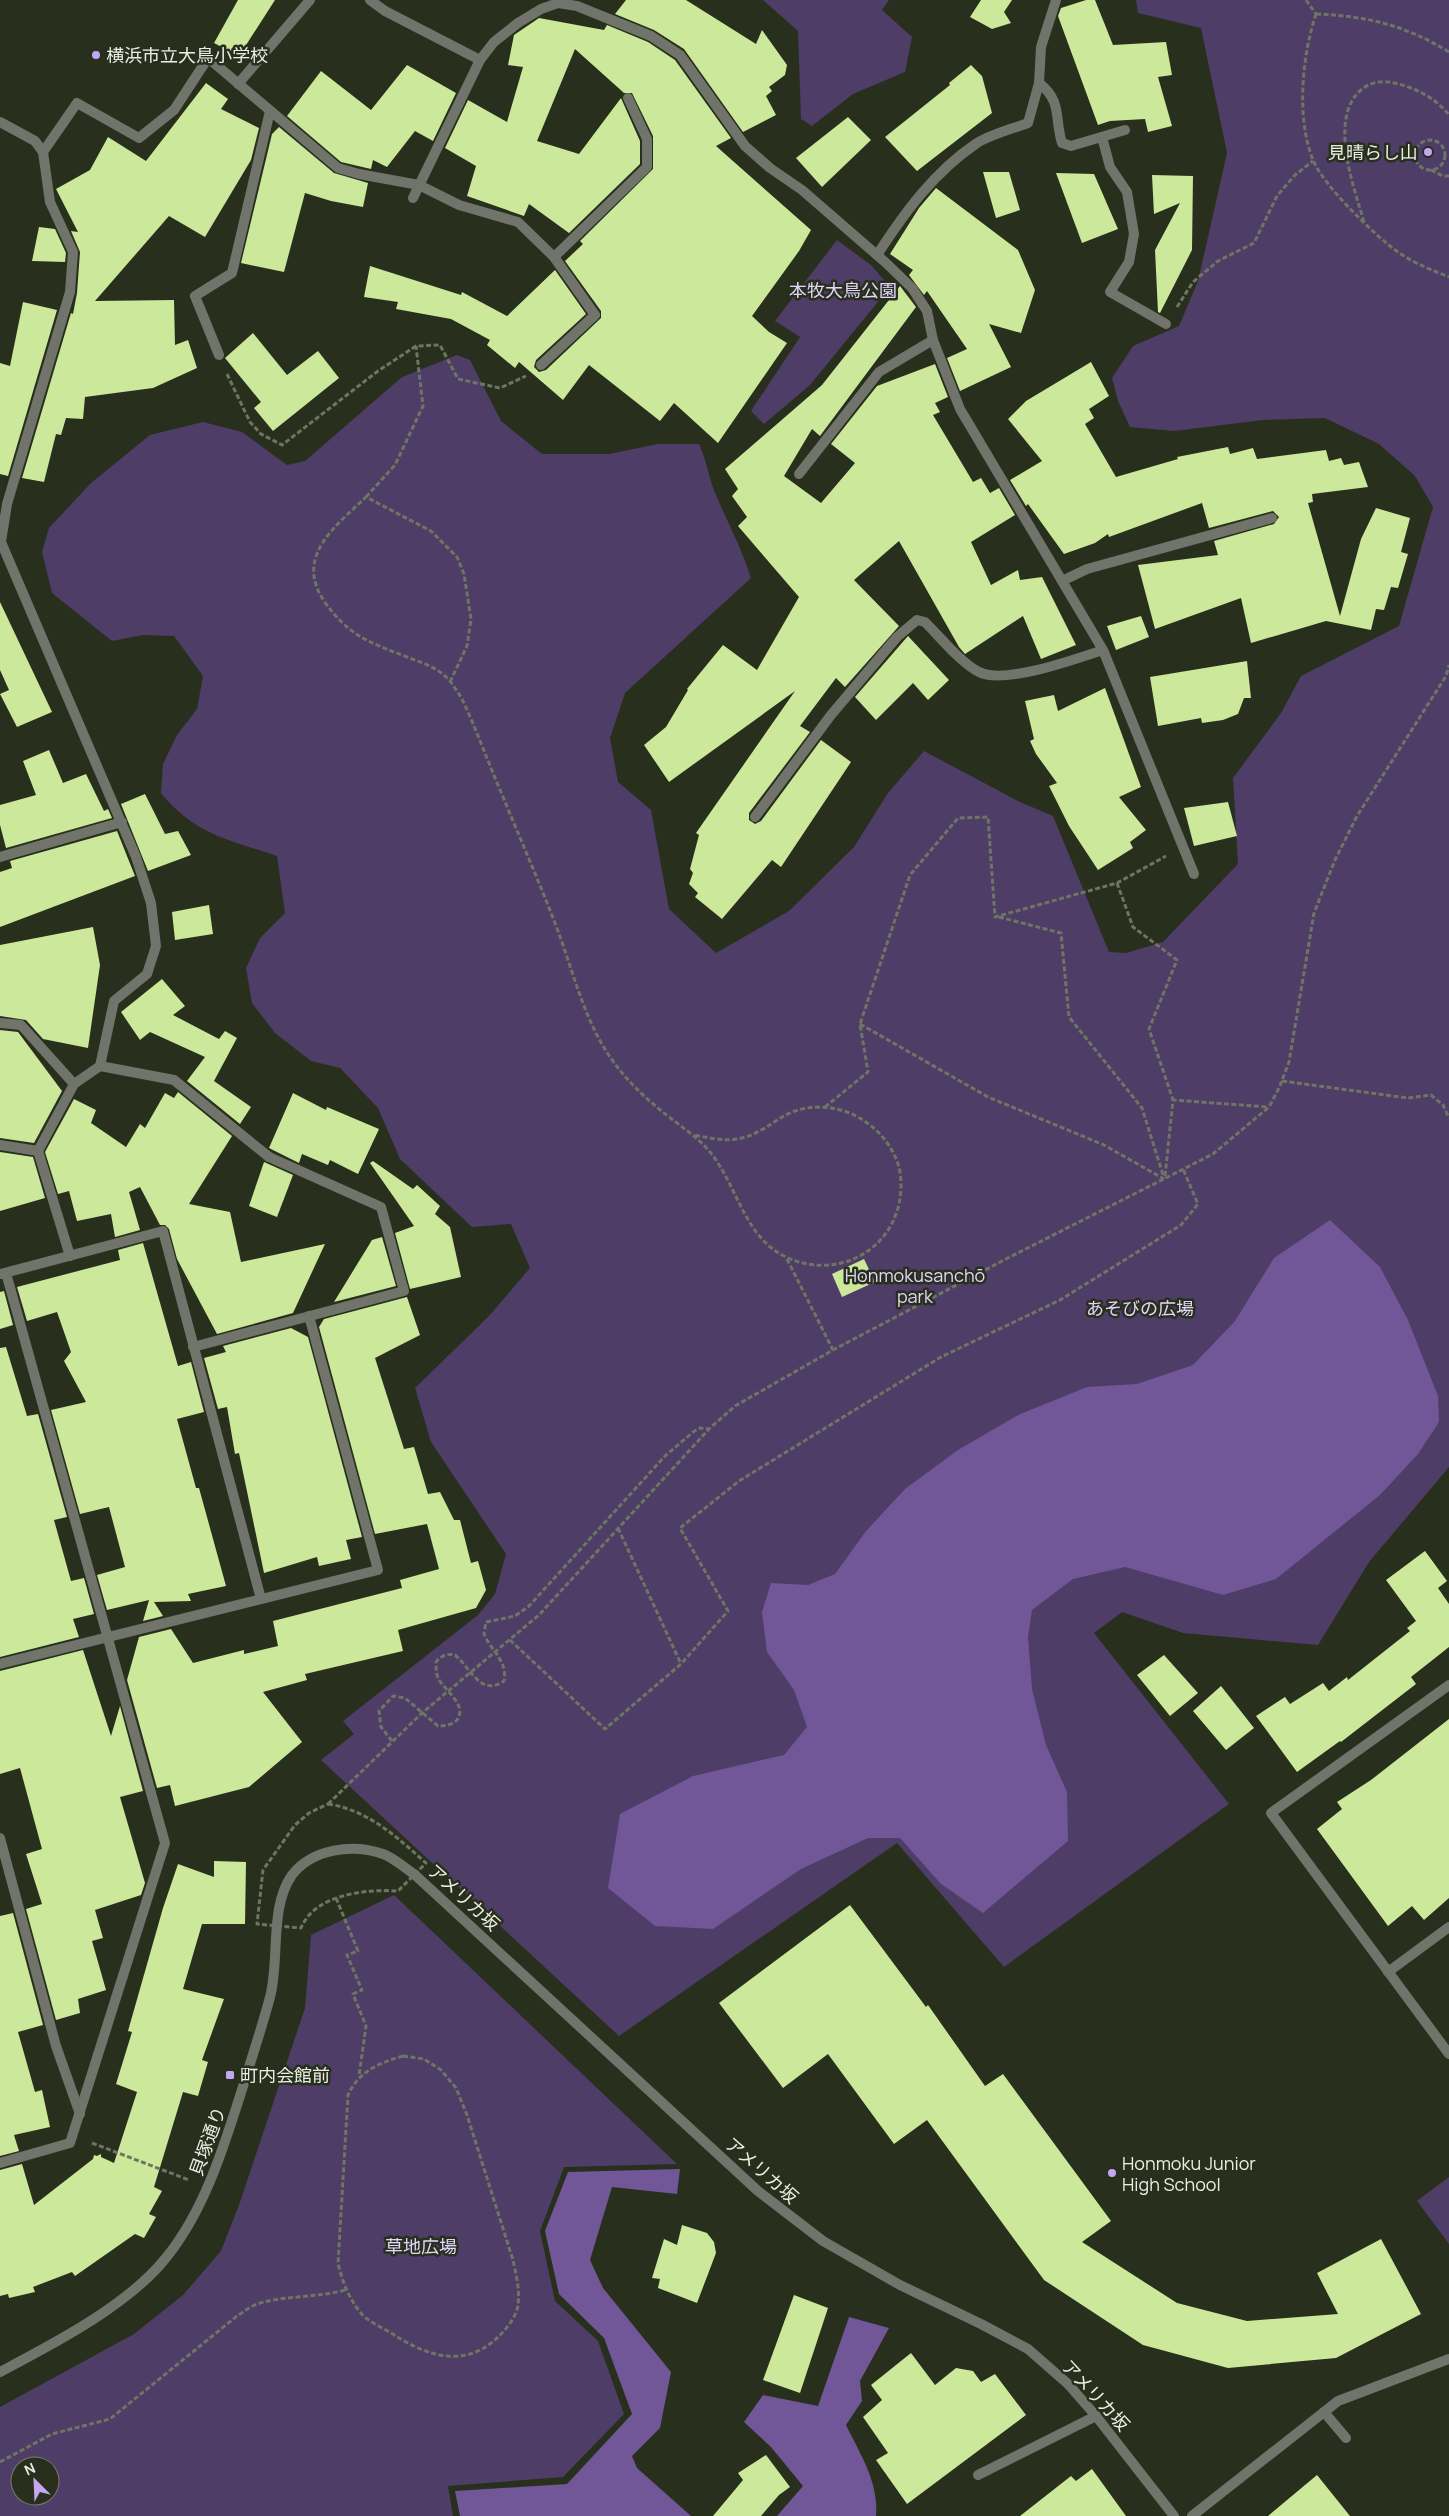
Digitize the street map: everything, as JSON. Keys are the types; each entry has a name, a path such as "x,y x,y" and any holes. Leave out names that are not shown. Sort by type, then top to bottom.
{"street":[{"path":"238,84 310,0"},
{"path":"370,0 385,11 480,60"},
{"path":"877,255 909,207 940,172 979,142 1028,123 1039,83 1040,47 1056,0"},
{"path":"413,198 480,60 494,42 541,8 558,3 577,6 651,36 680,55 745,146 770,168 802,190 912,288 926,312 933,340 960,409 1103,650 1194,874"},
{"path":"44,152 77,103 139,138 174,110 208,58 338,168 359,174 420,185 458,205 518,222 554,257 595,315 541,365"},
{"path":"1039,83 1050,92 1058,108 1062,143 1071,146 1125,130"},
{"path":"554,257 647,167 648,139 628,98"},
{"path":"219,355 195,296 232,273 270,111"},
{"path":"0,122 35,142 44,152 50,202 73,252 70,292 8,504 1,542 136,857 151,903 156,946 147,974 114,1001 100,1066 74,1084 38,1151 70,1256"},
{"path":"1102,137 1110,167 1127,192 1134,234 1129,262 1110,292 1166,324"},
{"path":"799,474 879,372 933,340"},
{"path":"1062,581 1087,569 1272,518"},
{"path":"755,817 831,715 897,637 917,620 926,622 978,672 990,677 1053,666 1103,650"},
{"path":"0,857 122,822"},
{"path":"0,1023 21,1025 74,1084"},
{"path":"100,1066 174,1080 269,1157 381,1207 404,1291 194,1348"},
{"path":"0,1145 38,1151"},
{"path":"0,2163 70,2142 165,1843 3,1274 163,1231 261,1599"},
{"path":"0,1664 378,1570 309,1316"},
{"path":"1449,1685 1271,1813 1449,2054"},
{"path":"0,1838 56,2046 80,2114"},
{"name":"アメリカ坂","path":"331,1851 351,1849 384,1854 414,1874 758,2191 832,2246 900,2285 1028,2349 1068,2384 1096,2416 1174,2516"},
{"name":"貝塚通り","path":"0,2372 54,2344 121,2300 165,2259 201,2202 236,2106 271,1995 277,1926 285,1892 292,1876 305,1862 331,1851"},
{"path":"1388,1972 1449,1927"},
{"path":"1192,2516 1338,2402 1449,2360"},
{"path":"1324,2412 1346,2438"},
{"path":"978,2476 1096,2416"}],"path":[{"path":"1306,0 1316,14 1307,49 1304,85 1304,118 1313,161 1337,194 1398,252 1449,277"},
{"path":"1316,14 1338,15 1401,27 1449,52"},
{"path":"1365,222 1346,153 1347,118 1355,95 1374,82 1396,83 1424,95 1437,103 1449,115"},
{"path":"1431,170 1444,161 1445,151 1439,142 1429,140 1419,144 1415,154 1418,164 1426,170 1431,170 1443,176 1449,176"},
{"path":"1166,324 1193,282 1218,261 1254,243 1277,196 1295,175 1313,161"},
{"path":"219,355 250,422 261,434 282,445 378,371 416,346 440,345 458,379 500,388 525,377 541,365"},
{"path":"416,346 423,406 395,465 327,536 318,550 313,564 313,576 320,595 348,630 367,641 429,666 445,676 461,697 556,925 584,1006 608,1053 633,1087 694,1135 710,1152 721,1168 753,1229 771,1250 799,1264 829,1267 855,1260 879,1242 895,1218 902,1190 898,1162 882,1134 859,1116 824,1107 794,1111 764,1131 740,1139 719,1140 694,1135"},
{"path":"366,496 431,531 457,557 464,574 471,619 467,646 450,682"},
{"path":"328,1804 422,1713 470,1671 539,1616 709,1429 735,1406 833,1350 1006,1259 1213,1154 1269,1107 1289,1062 1314,913 1335,860 1357,816 1448,675 1449,666"},
{"path":"824,1107 868,1072 860,1024 910,875 958,818 988,817 996,916"},
{"path":"996,916 1117,883 1184,847"},
{"path":"1117,883 1133,927 1177,960 1149,1029 1173,1100 1164,1179"},
{"path":"996,916 1061,933 1069,1017 1142,1108 1164,1179"},
{"path":"860,1024 988,1096 1104,1145 1164,1179"},
{"path":"1282,1080 1408,1098 1431,1095 1443,1105 1449,1118"},
{"path":"1173,1100 1269,1107"},
{"path":"510,1640 605,1729 681,1664 728,1611 680,1528 739,1481 940,1357 1060,1300 1181,1225 1198,1204 1183,1170"},
{"path":"787,1258 833,1350"},
{"path":"392,1741 381,1727 379,1711 393,1696 405,1698 438,1726 453,1723 458,1718 460,1711 457,1702 437,1677 436,1662 441,1657 450,1654 455,1655 480,1683 486,1686 498,1685 504,1680 506,1671 484,1634 486,1622 515,1616 530,1606 665,1456 693,1432 700,1428 709,1429"},
{"path":"618,1528 681,1664"},
{"path":"301,1928 304,1920 336,1898 357,1891 398,1891"},
{"path":"336,1898 358,1951 347,1955 362,1990 353,1994 366,2026 359,2077"},
{"path":"403,2056 424,2059 441,2070 456,2088 467,2115 513,2260 518,2284 518,2306 508,2327 491,2344 468,2355 441,2357 414,2349 361,2314 345,2290 338,2264 348,2095 354,2081 359,2077 379,2063 403,2056"},
{"path":"73,2135 207,2188"},
{"path":"0,2462 52,2434 110,2418 237,2316 256,2304 280,2299 324,2296 345,2290"}],"green space":[{"path":"763,0 889,0 882,10 912,37 905,72 853,94 812,126 801,119 798,31"},
{"name":"Honmokusanchō park","path":"1136,0 1449,0 1449,1467 1369,1562 1318,1645 1183,1633 1122,1612 1094,1633 1229,1804 1004,1967 897,1843 619,2036 321,1760 354,1734 343,1721 478,1615 495,1594 506,1554 431,1442 415,1388 489,1316 530,1268 511,1224 472,1227 400,1159 378,1108 340,1068 311,1061 275,1033 252,1003 246,968 260,938 285,913 277,856 228,840 200,827 173,807 161,793 163,764 177,735 197,709 203,676 174,636 143,635 112,641 52,593 42,552 49,528 91,483 150,435 203,422 242,432 287,465 305,461 402,377 457,355 470,360 501,421 542,454 609,454 658,444 699,444 714,489 751,578 625,693 610,738 618,782 651,810 669,909 716,953 789,911 854,847 888,793 924,751 1020,802 1053,816 1109,952 1126,953 1163,942 1238,864 1233,778 1281,713 1301,676 1399,626 1433,507 1415,476 1379,444 1325,418 1263,420 1174,431 1130,427 1118,401 1112,378 1133,346 1179,326 1198,281 1227,153 1201,28 1138,13"},
{"name":"本牧大鳥公園","path":"837,240 871,265 890,287 810,385 764,424 751,411 800,337 775,321"},
{"name":"草地広場","path":"394,1895 677,2164 564,2167 540,2231 555,2301 598,2341 624,2414 563,2477 448,2486 453,2516 0,2516 0,2407 134,2334 183,2295 221,2251 239,2205 305,2008 311,1935"},
{"path":"1449,2177 1449,2244 1417,2201"}],"shaded area":[{"path":"1330,1220 1380,1267 1408,1320 1438,1396 1439,1422 1418,1454 1380,1495 1276,1579 1223,1595 1125,1567 1073,1579 1032,1610 1028,1637 1032,1689 1046,1745 1067,1792 1068,1841 983,1913 941,1884 900,1838 868,1838 801,1869 713,1929 655,1926 608,1888 620,1814 693,1776 784,1755 807,1727 794,1690 767,1652 762,1612 771,1583 808,1585 835,1574 866,1531 905,1489 958,1450 1018,1415 1087,1387 1137,1384 1193,1365 1235,1321 1274,1258"},
{"path":"680,2169 677,2194 612,2187 590,2260 603,2288 671,2372 660,2428 632,2456 637,2468 691,2516 460,2516 455,2491 567,2484 632,2414 604,2338 559,2294 545,2231 568,2172"},
{"path":"849,2317 889,2328 860,2381 862,2401 846,2425 872,2480 875,2492 876,2516 777,2516 803,2486 771,2447 744,2422 763,2395 818,2406"}],"building":[{"path":"238,0 275,0 239,56 214,43"},
{"path":"626,0 686,0 756,44 762,30 787,65 785,75 769,87 772,91 766,96 776,115 743,132 684,49 654,30 615,14"},
{"path":"981,0 1012,0 1004,12 1011,23 992,29 970,17"},
{"path":"1086,0 1095,0 1113,45 1166,42 1172,75 1158,77 1172,126 1148,132 1145,119 1110,121 1098,125 1058,16 1061,8"},
{"path":"539,18 604,30 607,25 648,42 675,60 731,138 716,146 811,230 799,251 752,316 769,332 787,343 718,443 674,403 660,421 589,365 563,400 519,362 515,368 487,345 490,340 451,319 396,309 398,302 364,297 370,266 461,295 462,292 507,316 555,270 586,314 536,360 534,367 539,372 546,370 601,318 601,311 565,261 583,244 580,241 653,169 653,136 632,93 624,93 575,49 537,141 579,154 621,98 640,141 640,164 569,233 529,204 524,216 467,196 476,166 445,148 468,100 507,122 523,67 508,65 514,35"},
{"path":"407,65 456,93 433,141 415,131 387,167 373,160 371,169 341,162 287,116 321,71 371,110"},
{"path":"971,65 982,76 992,113 917,171 885,137 950,85 949,83"},
{"path":"206,83 228,99 221,109 259,128 251,160 205,237 169,216 95,301 174,300 175,345 188,340 197,368 153,388 85,397 83,419 66,418 61,435 56,434 44,482 22,478 71,313 73,314 77,293 80,252 71,231 78,232 56,189 90,170 108,137 146,161"},
{"path":"848,117 871,140 822,187 796,158"},
{"path":"279,127 334,173 368,183 363,207 331,201 305,193 284,272 241,263 272,134"},
{"path":"983,172 1009,172 1020,210 996,218"},
{"path":"1056,173 1094,174 1118,229 1082,243"},
{"path":"1152,175 1193,176 1192,250 1160,313 1158,312 1155,250 1180,203 1154,214"},
{"path":"936,188 1018,250 1035,290 1021,333 989,324 1011,367 960,391 947,358 967,349 927,291 924,295 909,275 913,270 890,254 919,208"},
{"path":"39,227 55,229 66,253 65,262 32,261"},
{"path":"900,286 916,307 820,436 812,429 784,476 821,503 855,463 831,444 877,386 935,364 948,397 935,403 940,412 933,415 973,482 981,478 990,493 999,488 1015,515 971,542 991,585 1018,570 1020,580 1042,577 1076,645 1041,659 1023,616 965,654 959,647 899,541 854,580 899,626 845,687 836,678 800,726 810,732 749,813 749,820 755,824 761,821 821,740 851,762 781,867 772,860 722,919 695,897 698,893 689,884 693,873 690,869 699,835 696,833 795,691 669,782 644,745 666,727 687,689 723,645 757,670 799,597 738,526 747,517 732,496 738,489 725,469 822,385"},
{"path":"23,302 57,310 8,476 0,474 0,363 10,366"},
{"path":"253,333 287,375 318,351 339,378 273,431 254,408 261,402 225,358"},
{"path":"1091,362 1109,396 1089,409 1094,418 1085,424 1116,477 1178,459 1177,457 1228,447 1230,454 1253,448 1257,459 1326,450 1329,461 1341,458 1344,465 1359,462 1368,487 1312,494 1313,502 1308,503 1340,616 1361,539 1376,508 1410,518 1401,552 1408,554 1398,588 1391,587 1384,610 1376,609 1371,630 1326,621 1251,643 1241,598 1155,629 1138,565 1218,555 1214,541 1274,524 1279,517 1273,511 1209,528 1202,503 1109,537 1108,534 1095,543 1064,554 1028,504 1026,506 1010,480 1042,461 1008,419 1026,401"},
{"path":"0,602 52,712 17,727 0,694 9,690 0,670"},
{"path":"1141,616 1149,637 1116,650 1107,626"},
{"path":"908,636 949,680 928,700 913,683 876,720 855,697"},
{"path":"1247,661 1251,698 1244,698 1238,714 1223,720 1202,723 1201,718 1158,726 1150,677"},
{"path":"1105,688 1141,787 1119,797 1146,830 1130,842 1133,848 1098,870 1069,826 1049,786 1057,783 1036,754 1030,741 1034,739 1025,701 1054,695 1058,711"},
{"path":"49,750 63,783 86,774 104,811 108,809 112,818 6,848 0,825 0,805 36,795 23,761"},
{"path":"145,794 165,834 178,831 191,855 148,871 121,804"},
{"path":"1228,802 1237,836 1194,846 1184,808"},
{"path":"117,831 135,876 0,927 0,872 12,868 10,861"},
{"path":"209,905 213,934 175,940 172,912"},
{"path":"93,927 100,965 88,1048 43,1039 26,1020 0,1016 0,945"},
{"path":"162,979 185,1006 173,1015 219,1039 225,1031 237,1038 214,1081 251,1107 240,1124 187,1081 205,1057 150,1032 140,1040 121,1012"},
{"path":"0,1030 18,1032 62,1091 34,1143 0,1138"},
{"path":"178,1092 232,1136 189,1204 230,1212 241,1262 325,1244 293,1313 217,1334 177,1259 169,1229 165,1225 160,1225 140,1187 129,1192 140,1230 115,1237 111,1214 77,1221 69,1191 58,1194 45,1152 74,1099 96,1110 91,1123 126,1147 140,1124 145,1128 165,1093 174,1098"},
{"path":"293,1093 326,1110 327,1107 379,1129 358,1174 330,1160 328,1165 302,1154 299,1163 269,1148"},
{"path":"0,1152 33,1157 45,1198 0,1211"},
{"path":"373,1161 413,1189 417,1185 440,1206 435,1214 450,1227 461,1277 410,1289 395,1233 414,1226 370,1163"},
{"path":"264,1162 293,1175 277,1217 249,1206"},
{"path":"382,1237 396,1286 334,1302 372,1240"},
{"path":"143,1243 178,1366 191,1362 204,1412 177,1419 196,1488 199,1488 226,1586 188,1594 191,1601 154,1602 163,1616 143,1621 149,1600 107,1610 97,1575 125,1567 109,1507 80,1514 51,1410 86,1402 64,1361 71,1352 57,1312 27,1321 17,1287 120,1260 118,1250"},
{"path":"864,1259 875,1282 842,1297 832,1274"},
{"path":"4,1291 13,1325 0,1329 0,1292"},
{"path":"407,1297 420,1335 375,1358 404,1449 414,1447 428,1494 440,1492 454,1520 460,1520 471,1563 478,1561 486,1590 476,1608 398,1630 403,1651 305,1674 307,1680 263,1692 302,1742 249,1787 175,1806 170,1785 157,1788 127,1680 139,1637 171,1629 193,1663 244,1650 244,1654 278,1646 273,1621 402,1588 400,1580 439,1569 427,1524 375,1534 319,1327 324,1319"},
{"path":"291,1328 308,1337 362,1537 346,1540 351,1559 319,1566 317,1557 264,1573 239,1453 235,1454 227,1407 218,1409 204,1358 226,1352 223,1346"},
{"path":"6,1347 27,1416 38,1414 67,1517 54,1520 71,1581 84,1578 94,1614 73,1619 79,1637 0,1657 0,1348"},
{"path":"1425,1551 1447,1581 1438,1588 1449,1604 1449,1647 1411,1677 1416,1684 1341,1742 1297,1772 1256,1716 1285,1697 1290,1704 1323,1683 1329,1691 1347,1677 1348,1680 1410,1631 1407,1628 1416,1621 1386,1580"},
{"path":"83,1650 111,1736 120,1706 143,1791 120,1797 145,1883 141,1895 95,1910 103,1938 92,1941 106,1990 78,1999 80,2013 56,2020 26,1909 42,1904 26,1854 42,1849 20,1768 0,1774 0,1671"},
{"path":"1164,1655 1198,1693 1170,1716 1137,1675"},
{"path":"1221,1686 1254,1728 1226,1750 1193,1711"},
{"path":"1449,1719 1449,1898 1424,1920 1412,1906 1388,1926 1317,1829 1342,1809 1337,1802 1371,1780"},
{"path":"214,1861 246,1862 245,1924 202,1924 183,1989 224,1999 202,2060 208,2062 198,2096 183,2092 154,2187 162,2191 149,2214 156,2217 144,2238 135,2234 75,2276 72,2272 33,2287 35,2292 9,2298 8,2294 0,2296 0,2170 22,2164 34,2205 93,2159 94,2155 101,2154 101,2157 114,2163 137,2092 116,2084 132,2032 128,2031 163,1908 178,1864 214,1877"},
{"path":"850,1905 926,2007 928,2005 985,2086 1003,2074 1111,2221 1082,2242 1177,2303 1247,2321 1338,2314 1317,2273 1381,2239 1421,2314 1336,2358 1228,2368 1143,2345 1044,2280 927,2120 894,2144 828,2054 783,2088 719,2003"},
{"path":"13,1913 43,2025 18,2032 35,2092 42,2090 50,2127 14,2135 19,2151 0,2156 0,1916"},
{"path":"682,2225 707,2233 714,2242 716,2253 697,2303 658,2288 660,2279 652,2278 664,2239 677,2245"},
{"path":"794,2295 828,2308 800,2393 763,2380"},
{"path":"911,2353 935,2385 956,2368 973,2371 981,2382 995,2374 1026,2415 907,2504 876,2460 888,2453 863,2417 882,2400 871,2385"},
{"path":"766,2455 790,2487 779,2495 761,2516 713,2516 743,2480 738,2473"},
{"path":"1092,2469 1126,2516 1020,2516 1071,2476 1076,2481"},
{"path":"1317,2475 1350,2516 1268,2516"}],"place":[{"name":"横浜市立大鳥小学校","path":"96,55"},
{"name":"見晴らし山","path":"1428,152"},
{"name":"町内会館前","path":"230,2075"},
{"name":"Honmoku Junior High School","path":"1112,2173"}],"park label":[{"name":"あそびの広場","path":"1140,1308"}]}
